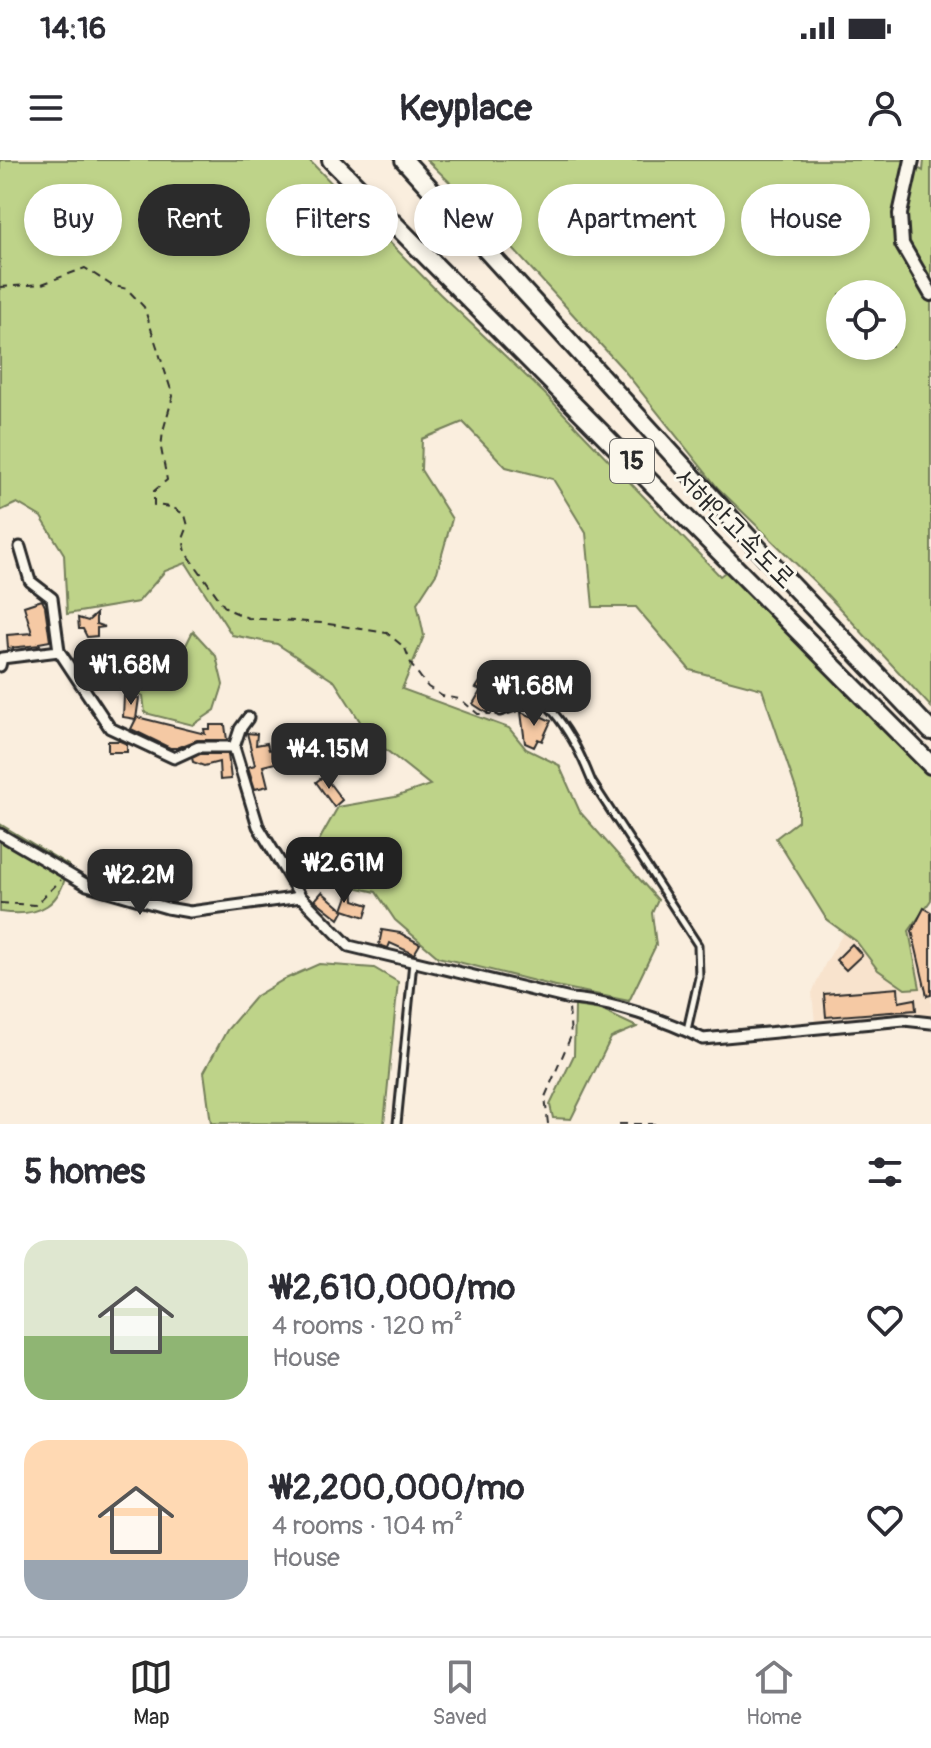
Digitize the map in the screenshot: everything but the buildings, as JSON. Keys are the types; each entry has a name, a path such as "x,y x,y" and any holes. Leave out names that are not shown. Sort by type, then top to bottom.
{"highway":[{"name":"서해안고속도로","path":"331,160 931,765"},
{"name":"서해안고속도로","path":"404,160 787,580 931,731"}],"main road":[{"path":"912,160 900,214 902,244 931,294"}],"street":[{"path":"20,547 30,581 52,598 59,651 110,728 174,758 198,747 234,747"},
{"path":"1,661 59,651"},
{"path":"248,718 240,729 234,747 258,826 301,897 349,946 570,999 594,1000 687,1030 703,1039 904,1020 931,1023"},
{"path":"0,834 87,885 167,908 190,912 301,897"}],"lane":[{"path":"500,712 522,705 547,705 559,718 581,755 592,782 698,945 699,977 687,1030"},
{"path":"397,1124 413,961"}],"path":[{"path":"0,287 42,284 85,268 111,285 127,289 144,307 173,396 161,448 167,480 154,491 154,505 172,507 185,515 188,526 183,539 186,552 224,606 248,618 322,623 387,633 405,648 412,666 428,687 442,696 460,699 478,714 500,712"},
{"path":"0,903 35,905 67,873"},
{"path":"548,1124 545,1097 571,1036 570,999"},
{"path":"619,1124 678,1124"}],"shaded area":[{"path":"927,906 931,909 931,1018 904,1015 815,1023 812,993 844,932 856,941 878,970"}],"green space":[{"path":"0,160 309,160 332,184 266,184 266,256 398,256 398,251 544,393 720,576 732,567 931,774 931,900 909,931 920,988 905,989 878,970 856,941 827,920 776,838 798,821 798,795 762,689 690,670 636,607 593,607 586,533 553,479 506,467 463,422 422,439 421,470 452,519 437,572 417,603 424,636 402,689 509,728 526,749 559,765 580,812 658,900 652,913 656,945 629,1001 438,957 395,920 376,892 337,883 305,865 338,807 395,797 430,785 370,737 335,682 277,644 232,635 186,563 165,571 138,602 67,614 64,554 41,517 17,503 0,511"},
{"path":"427,160 903,160 923,171 924,160 931,160 931,707 818,585 718,488 622,368 520,256 522,256 522,184 452,184"},
{"path":"193,631 216,656 223,685 215,710 193,725 145,713 143,696 120,685 132,669 179,659"},
{"path":"0,824 68,865 60,890 47,906 27,913 0,912"},
{"path":"319,964 374,968 398,982 384,1124 211,1123 204,1072 227,1030 256,996"},
{"path":"575,1006 601,1010 637,1027 611,1038 571,1119 553,1118 550,1105 574,1055"}]}
